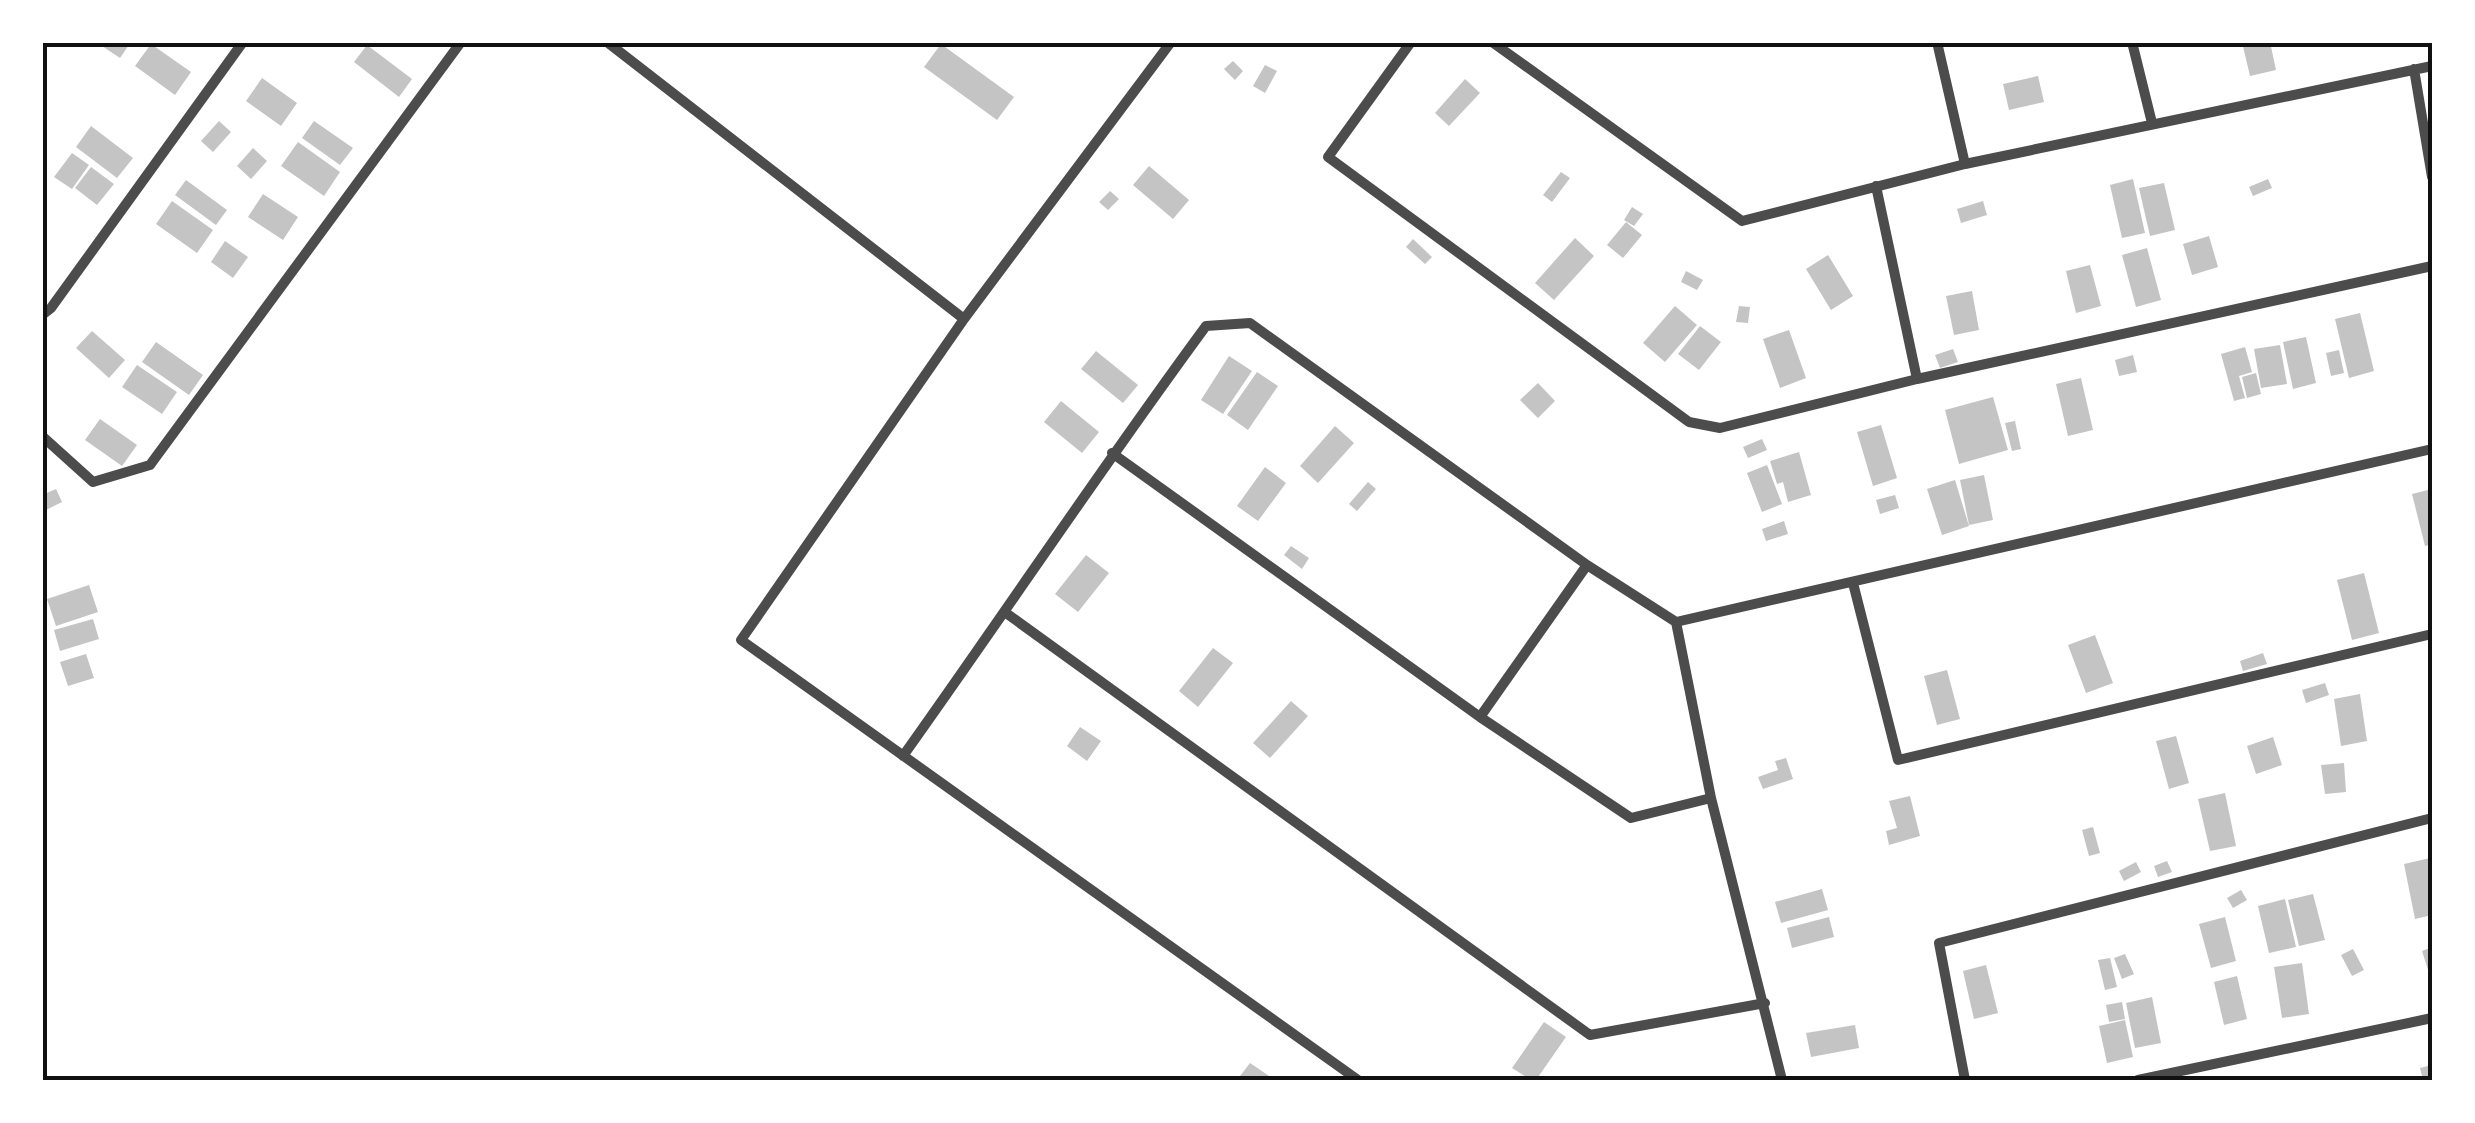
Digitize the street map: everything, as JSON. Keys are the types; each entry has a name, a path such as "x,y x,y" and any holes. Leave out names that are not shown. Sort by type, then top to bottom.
{"street":[{"path":"42,314 52,308 243,42"},
{"path":"42,436 93,482 150,466 461,42"},
{"path":"1171,42 964,319 741,640 1358,1080"},
{"path":"1411,42 1328,157 1689,422 1720,428 1918,379 2432,266"},
{"path":"1492,42 1742,221 1966,164 2432,66"},
{"path":"1937,42 1966,164"},
{"path":"2132,42 2152,123"},
{"path":"615,45 964,319"},
{"path":"2414,69 2432,177"},
{"path":"1876,186 1918,379"},
{"path":"902,756 1006,613 1112,453 1206,326 1250,323 1587,565 1676,622 2432,449"},
{"path":"1112,453 1480,717 1631,818 1711,798"},
{"path":"1480,717 1587,565"},
{"path":"1853,583 1898,760 2432,634"},
{"path":"1006,613 1590,1035 1765,1003"},
{"path":"1676,622 1711,798 1782,1080"},
{"path":"1965,1080 1939,943 2432,818"},
{"path":"2138,1080 2432,1018"}],"building":[{"path":"96,42 131,42 120,58"},
{"path":"2242,42 2270,42 2276,70 2250,76"},
{"path":"151,44 191,72 175,95 135,66"},
{"path":"941,44 1014,97 997,120 924,67"},
{"path":"367,45 412,79 399,97 354,62"},
{"path":"1233,61 1243,71 1235,80 1224,69"},
{"path":"1265,65 1277,71 1265,93 1253,86"},
{"path":"2038,76 2044,102 2009,110 2003,84"},
{"path":"262,78 297,103 281,126 246,101"},
{"path":"1465,79 1480,93 1449,126 1435,113"},
{"path":"219,121 231,132 213,152 201,141"},
{"path":"314,121 353,148 340,165 302,138"},
{"path":"91,126 133,158 117,178 76,147"},
{"path":"298,142 340,172 324,196 281,166"},
{"path":"253,148 267,161 251,179 237,166"},
{"path":"72,153 89,165 72,189 54,177"},
{"path":"1149,166 1189,200 1173,219 1133,185"},
{"path":"91,167 114,184 97,205 75,188"},
{"path":"1561,172 1570,178 1552,202 1543,195"},
{"path":"2133,179 2145,233 2122,238 2110,185"},
{"path":"2268,179 2272,188 2253,196 2249,187"},
{"path":"186,180 227,210 216,225 175,195"},
{"path":"2164,183 2175,230 2150,236 2139,188"},
{"path":"1110,191 1119,199 1108,210 1099,202"},
{"path":"263,194 298,217 283,240 248,217"},
{"path":"172,201 213,230 197,253 156,224"},
{"path":"1983,201 1987,215 1961,223 1957,209"},
{"path":"1632,207 1643,214 1634,226 1624,220"},
{"path":"1626,222 1642,235 1623,258 1607,245"},
{"path":"2209,236 2218,267 2192,275 2183,244"},
{"path":"1575,238 1594,256 1554,300 1535,283"},
{"path":"1413,239 1432,257 1425,264 1406,247"},
{"path":"225,241 248,257 233,278 211,262"},
{"path":"2147,248 2161,300 2136,307 2122,255"},
{"path":"1828,255 1853,296 1831,310 1806,269"},
{"path":"2090,265 2101,306 2076,313 2066,271"},
{"path":"1686,271 1703,280 1697,290 1681,282"},
{"path":"1972,291 1979,330 1954,335 1946,296"},
{"path":"1675,306 1697,325 1665,362 1643,343"},
{"path":"1739,306 1750,307 1748,323 1736,322"},
{"path":"2360,313 2374,371 2349,378 2335,319"},
{"path":"1700,326 1721,342 1699,370 1678,354"},
{"path":"1789,330 1806,378 1780,388 1763,339"},
{"path":"92,331 125,360 109,378 76,348"},
{"path":"2306,337 2316,383 2293,389 2283,342"},
{"path":"156,342 203,375 189,395 142,362"},
{"path":"2280,345 2287,384 2261,388 2254,349"},
{"path":"2245,347 2252,372 2239,376 2245,398 2234,401 2221,354"},
{"path":"1953,349 1958,362 1940,368 1935,355"},
{"path":"2339,350 2344,373 2331,376 2326,353"},
{"path":"1096,351 1138,385 1123,403 1081,369"},
{"path":"2133,355 2137,372 2119,376 2115,360"},
{"path":"1229,356 1252,371 1223,414 1201,400"},
{"path":"137,365 177,392 162,414 122,387"},
{"path":"1257,372 1278,386 1248,430 1227,415"},
{"path":"2256,373 2261,394 2247,398 2242,377"},
{"path":"2081,378 2093,430 2068,436 2056,384"},
{"path":"1538,383 1555,401 1538,418 1520,400"},
{"path":"1993,397 2008,450 1959,464 1945,410"},
{"path":"1061,401 1099,432 1082,453 1044,422"},
{"path":"100,419 137,445 122,466 85,440"},
{"path":"2015,421 2021,449 2012,451 2005,423"},
{"path":"1881,425 1897,478 1873,486 1857,432"},
{"path":"1335,426 1354,443 1318,483 1300,466"},
{"path":"1762,439 1767,450 1748,458 1743,447"},
{"path":"1799,452 1811,495 1788,502 1783,482 1777,484 1770,461"},
{"path":"1767,465 1782,504 1762,512 1747,473"},
{"path":"1265,467 1286,483 1258,521 1237,506"},
{"path":"1984,475 1993,520 1969,525 1960,480"},
{"path":"1955,480 1969,526 1942,535 1927,489"},
{"path":"1368,482 1376,489 1357,511 1349,504"},
{"path":"56,489 62,502 42,512 42,495"},
{"path":"2432,489 2432,544 2425,546 2412,494"},
{"path":"1895,495 1899,508 1880,514 1876,500"},
{"path":"1784,521 1788,534 1766,541 1762,529"},
{"path":"1291,546 1309,558 1302,569 1284,555"},
{"path":"1086,555 1109,573 1078,612 1055,594"},
{"path":"2364,573 2379,633 2352,640 2337,580"},
{"path":"89,585 98,612 56,626 47,599"},
{"path":"93,619 99,639 60,651 54,630"},
{"path":"2095,635 2113,683 2086,693 2068,645"},
{"path":"1213,648 1233,663 1198,707 1179,691"},
{"path":"2263,653 2267,664 2243,671 2240,661"},
{"path":"86,654 94,678 68,686 60,662"},
{"path":"1947,670 1960,719 1937,725 1924,676"},
{"path":"2325,683 2329,695 2306,703 2302,690"},
{"path":"2360,694 2367,741 2341,746 2334,699"},
{"path":"1291,701 1308,716 1270,758 1253,743"},
{"path":"1080,727 1101,741 1087,761 1067,746"},
{"path":"2176,736 2189,783 2169,789 2156,741"},
{"path":"2273,737 2282,765 2256,774 2247,746"},
{"path":"1786,758 1793,779 1763,789 1758,777 1778,770 1775,761"},
{"path":"2344,763 2346,792 2325,794 2321,765"},
{"path":"2225,793 2236,846 2210,851 2198,799"},
{"path":"1910,796 1920,836 1889,845 1886,831 1897,828 1889,801"},
{"path":"2093,827 2100,853 2089,856 2082,830"},
{"path":"2430,858 2432,915 2415,919 2404,864"},
{"path":"2167,861 2172,872 2158,877 2154,866"},
{"path":"2136,862 2141,872 2124,881 2119,871"},
{"path":"1822,889 1828,910 1781,923 1775,902"},
{"path":"2241,890 2247,900 2233,908 2227,898"},
{"path":"2313,894 2325,940 2299,946 2288,900"},
{"path":"2285,899 2296,947 2269,953 2258,906"},
{"path":"1829,917 1834,937 1792,948 1787,928"},
{"path":"2225,917 2236,961 2211,968 2199,924"},
{"path":"2432,947 2432,982 2422,951"},
{"path":"2353,949 2364,970 2352,976 2341,955"},
{"path":"2125,954 2134,974 2122,979 2114,958"},
{"path":"2110,958 2117,987 2105,990 2098,960"},
{"path":"2302,963 2309,1014 2282,1018 2274,967"},
{"path":"1986,965 1998,1013 1974,1019 1963,971"},
{"path":"2237,976 2247,1019 2224,1025 2214,982"},
{"path":"2152,997 2161,1043 2135,1048 2126,1003"},
{"path":"2122,1002 2125,1019 2109,1022 2106,1005"},
{"path":"2125,1020 2133,1057 2107,1063 2099,1026"},
{"path":"1544,1022 1566,1037 1536,1080 1531,1080 1512,1068"},
{"path":"1855,1025 1859,1048 1811,1057 1806,1033"},
{"path":"1250,1063 1275,1080 1237,1080"},
{"path":"2432,1065 2432,1080 2423,1080 2420,1068"}]}
